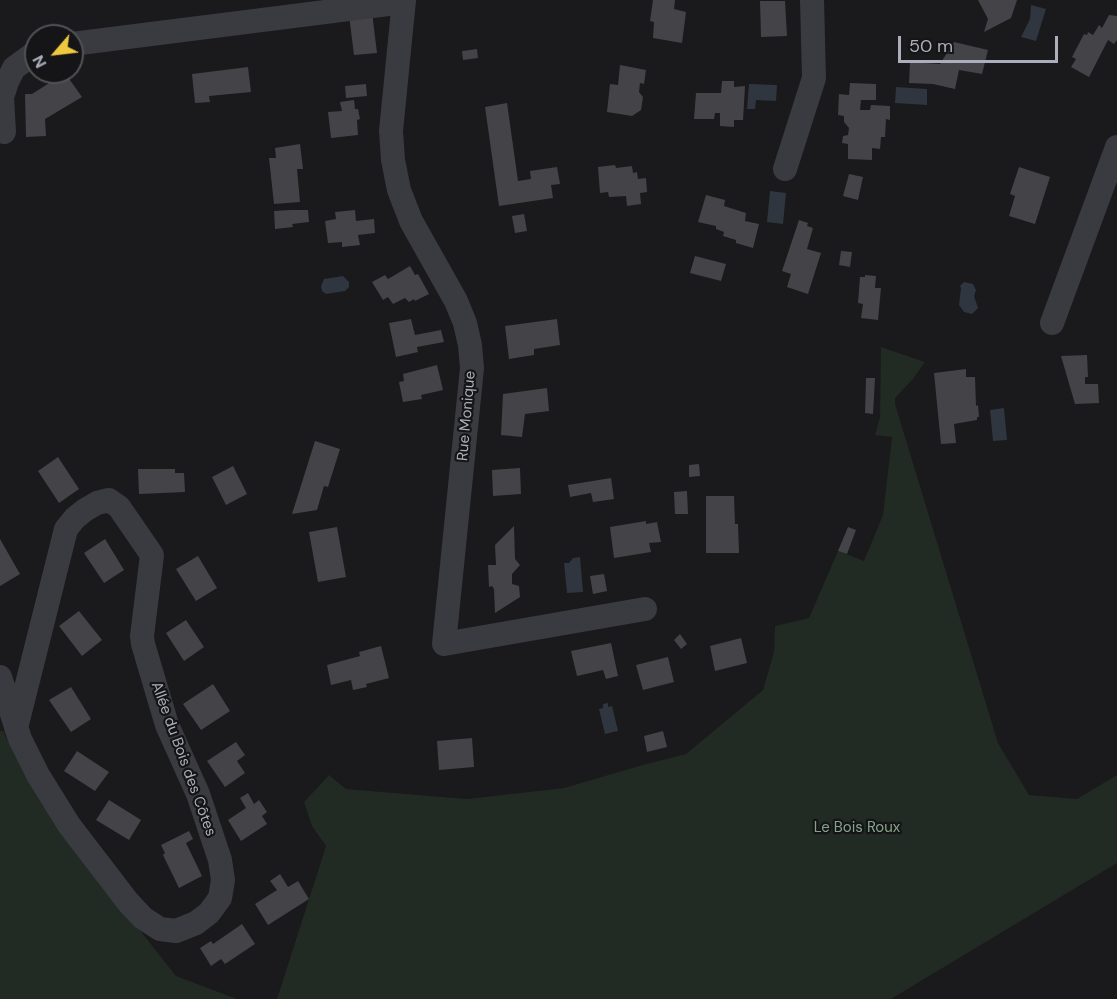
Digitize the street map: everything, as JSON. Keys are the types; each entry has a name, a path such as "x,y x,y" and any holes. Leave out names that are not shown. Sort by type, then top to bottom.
{"street":[{"path":"785,169 814,78 813,0"},
{"path":"84,42 404,1"},
{"name":"Rue Monique","path":"404,1 391,131 393,160 399,190 411,221 456,301 465,323 472,368 444,644 645,609"},
{"path":"4,132 2,97 14,68 24,61"},
{"path":"1052,323 1117,147"},
{"name":"Allée du Bois des Côtes","path":"0,677 16,728 38,775 69,825 128,902 143,918 160,929 176,931 196,923 209,913 220,898 223,880 220,860 198,794 167,725 143,644 152,555 119,507 109,500 97,503 85,510 66,529 16,728"}],"green space":[{"name":"Le Bois Roux","path":"881,347 925,362 895,398 895,404 998,743 1029,795 1077,799 1117,775 1117,863 891,999 277,999 326,846 312,826 304,802 329,775 346,789 467,799 564,788 686,754 763,690 774,652 775,626 809,618 838,551 864,561 883,515 892,437 875,435 880,417"},
{"path":"0,731 3,731 27,779 56,824 176,976 237,999 0,999"}],"shaded area":[{"path":"1031,5 1046,9 1036,41 1021,37 1030,19"},
{"path":"749,84 777,85 776,101 756,100 755,109 747,109"},
{"path":"896,87 927,89 927,105 895,103"},
{"path":"770,191 786,193 783,224 767,222"},
{"path":"343,276 349,282 349,287 345,291 326,294 322,291 321,286 324,279"},
{"path":"964,282 973,284 976,290 974,296 978,308 972,314 964,312 959,305 960,286"},
{"path":"1004,408 1007,440 993,441 990,410"},
{"path":"580,557 583,592 567,593 564,563"},
{"path":"608,703 608,707 612,706 618,731 605,734 599,709 603,708 603,704"}],"building":[{"path":"653,0 675,0 674,9 686,12 682,43 653,38 654,22 650,21"},
{"path":"978,0 1017,0 1011,18 984,32 988,19"},
{"path":"760,1 785,1 787,36 761,37"},
{"path":"372,12 377,53 354,55 349,15"},
{"path":"1109,15 1117,16 1117,40 1114,44 1108,40 1089,77 1071,67 1076,59 1072,57 1084,34 1087,35 1088,32 1093,35 1099,25 1102,28"},
{"path":"954,42 988,50 982,74 959,70 955,89 933,84 909,83 910,62 940,64"},
{"path":"477,49 478,58 463,60 462,51"},
{"path":"620,65 646,70 644,84 640,83 639,92 643,97 641,110 632,116 607,112 610,84 618,85"},
{"path":"248,67 251,92 209,96 210,102 195,103 192,74"},
{"path":"722,81 734,81 734,87 745,86 743,120 734,120 734,127 720,126 720,113 715,113 714,119 694,119 696,93 721,93"},
{"path":"850,83 876,84 876,100 861,100 860,110 870,110 871,105 890,106 890,120 886,119 885,137 881,137 880,149 872,148 872,160 848,159 848,144 842,143 843,136 848,135 849,128 844,122 844,116 838,115 839,94 849,95"},
{"path":"48,84 73,84 82,97 45,119 46,136 26,137 25,94 32,94"},
{"path":"366,84 367,96 346,98 345,86"},
{"path":"354,100 360,119 357,120 358,135 331,138 328,112 342,111 340,102"},
{"path":"507,103 518,181 531,179 530,171 557,167 560,184 551,185 553,198 499,206 485,107"},
{"path":"300,144 303,169 297,169 300,202 274,204 269,158 276,158 275,148"},
{"path":"615,165 616,168 632,166 633,173 637,172 638,179 646,178 647,192 640,193 641,204 627,206 626,196 609,197 608,192 600,193 598,167"},
{"path":"1019,167 1050,177 1035,224 1009,216 1015,196 1010,194"},
{"path":"849,174 863,177 858,200 843,196"},
{"path":"706,195 725,200 724,206 746,213 745,221 759,224 753,248 723,236 724,232 716,229 716,226 698,222"},
{"path":"308,210 309,222 275,229 274,211"},
{"path":"355,210 356,221 374,219 375,233 358,235 360,245 342,247 342,242 328,243 325,221 336,219 335,212"},
{"path":"524,214 527,231 515,233 512,216"},
{"path":"799,220 808,223 807,226 813,228 807,249 821,253 808,294 787,287 791,274 782,271"},
{"path":"841,251 852,252 850,267 839,265"},
{"path":"695,256 726,264 721,281 690,273"},
{"path":"410,266 415,275 418,274 429,294 409,302 405,298 393,304 388,297 383,300 372,282 385,275 388,279"},
{"path":"865,275 876,276 875,288 881,288 878,320 861,318 863,304 858,303 860,277 865,277"},
{"path":"411,319 415,335 441,330 444,342 417,347 418,352 396,357 389,323"},
{"path":"557,319 560,345 534,349 534,355 509,359 505,326"},
{"path":"1087,355 1088,377 1085,377 1085,384 1098,384 1099,403 1075,404 1061,356"},
{"path":"437,365 443,390 421,395 422,399 403,402 399,382 404,381 403,374"},
{"path":"966,369 966,377 975,377 976,406 978,405 979,417 977,420 954,424 956,443 941,444 934,373"},
{"path":"866,378 875,378 873,414 865,413"},
{"path":"547,388 549,411 525,414 522,437 501,435 503,394"},
{"path":"315,441 340,449 328,487 324,486 317,510 292,514"},
{"path":"58,457 79,489 59,503 38,471"},
{"path":"699,464 700,476 689,477 689,465"},
{"path":"233,466 247,494 226,505 212,477"},
{"path":"520,468 521,494 493,496 492,470"},
{"path":"138,469 175,469 175,473 184,473 185,492 139,494"},
{"path":"611,478 614,499 593,502 591,493 570,497 568,485"},
{"path":"687,491 688,514 675,514 674,492"},
{"path":"706,496 734,496 739,553 706,553"},
{"path":"646,521 646,524 657,522 661,542 649,543 651,552 614,558 610,527"},
{"path":"514,526 515,559 520,565 512,574 512,584 519,586 520,597 495,613 494,589 492,586 489,587 488,565 496,565 495,545"},
{"path":"337,527 346,577 318,582 309,532"},
{"path":"848,527 856,530 847,554 838,551"},
{"path":"0,539 20,574 0,586"},
{"path":"105,539 124,570 104,583 84,553"},
{"path":"198,556 217,588 196,601 176,569"},
{"path":"604,574 607,591 593,594 590,576"},
{"path":"79,611 102,640 82,656 59,626"},
{"path":"186,620 204,647 184,661 166,633"},
{"path":"680,634 687,644 681,649 674,640"},
{"path":"741,638 747,663 715,671 710,646"},
{"path":"611,643 618,676 606,679 603,670 577,676 571,651"},
{"path":"381,646 389,678 353,690 351,680 331,685 327,665 360,656 359,652"},
{"path":"668,657 674,682 643,690 636,665"},
{"path":"213,684 230,711 201,730 183,704"},
{"path":"71,687 91,719 71,732 49,700"},
{"path":"663,731 667,747 647,752 644,736"},
{"path":"472,738 474,767 439,770 437,741"},
{"path":"236,742 245,755 237,761 245,773 225,787 207,761"},
{"path":"77,751 109,772 95,791 64,771"},
{"path":"248,793 254,804 259,800 267,812 262,816 267,824 241,841 228,820 246,808 240,798"},
{"path":"109,800 141,820 129,840 96,820"},
{"path":"189,831 193,839 186,843 202,876 179,888 163,855 165,853 161,845"},
{"path":"280,874 288,887 298,881 309,899 268,925 255,904 277,890 270,881"},
{"path":"242,924 255,944 225,964 221,959 211,966 200,948 211,941 213,944"}]}
